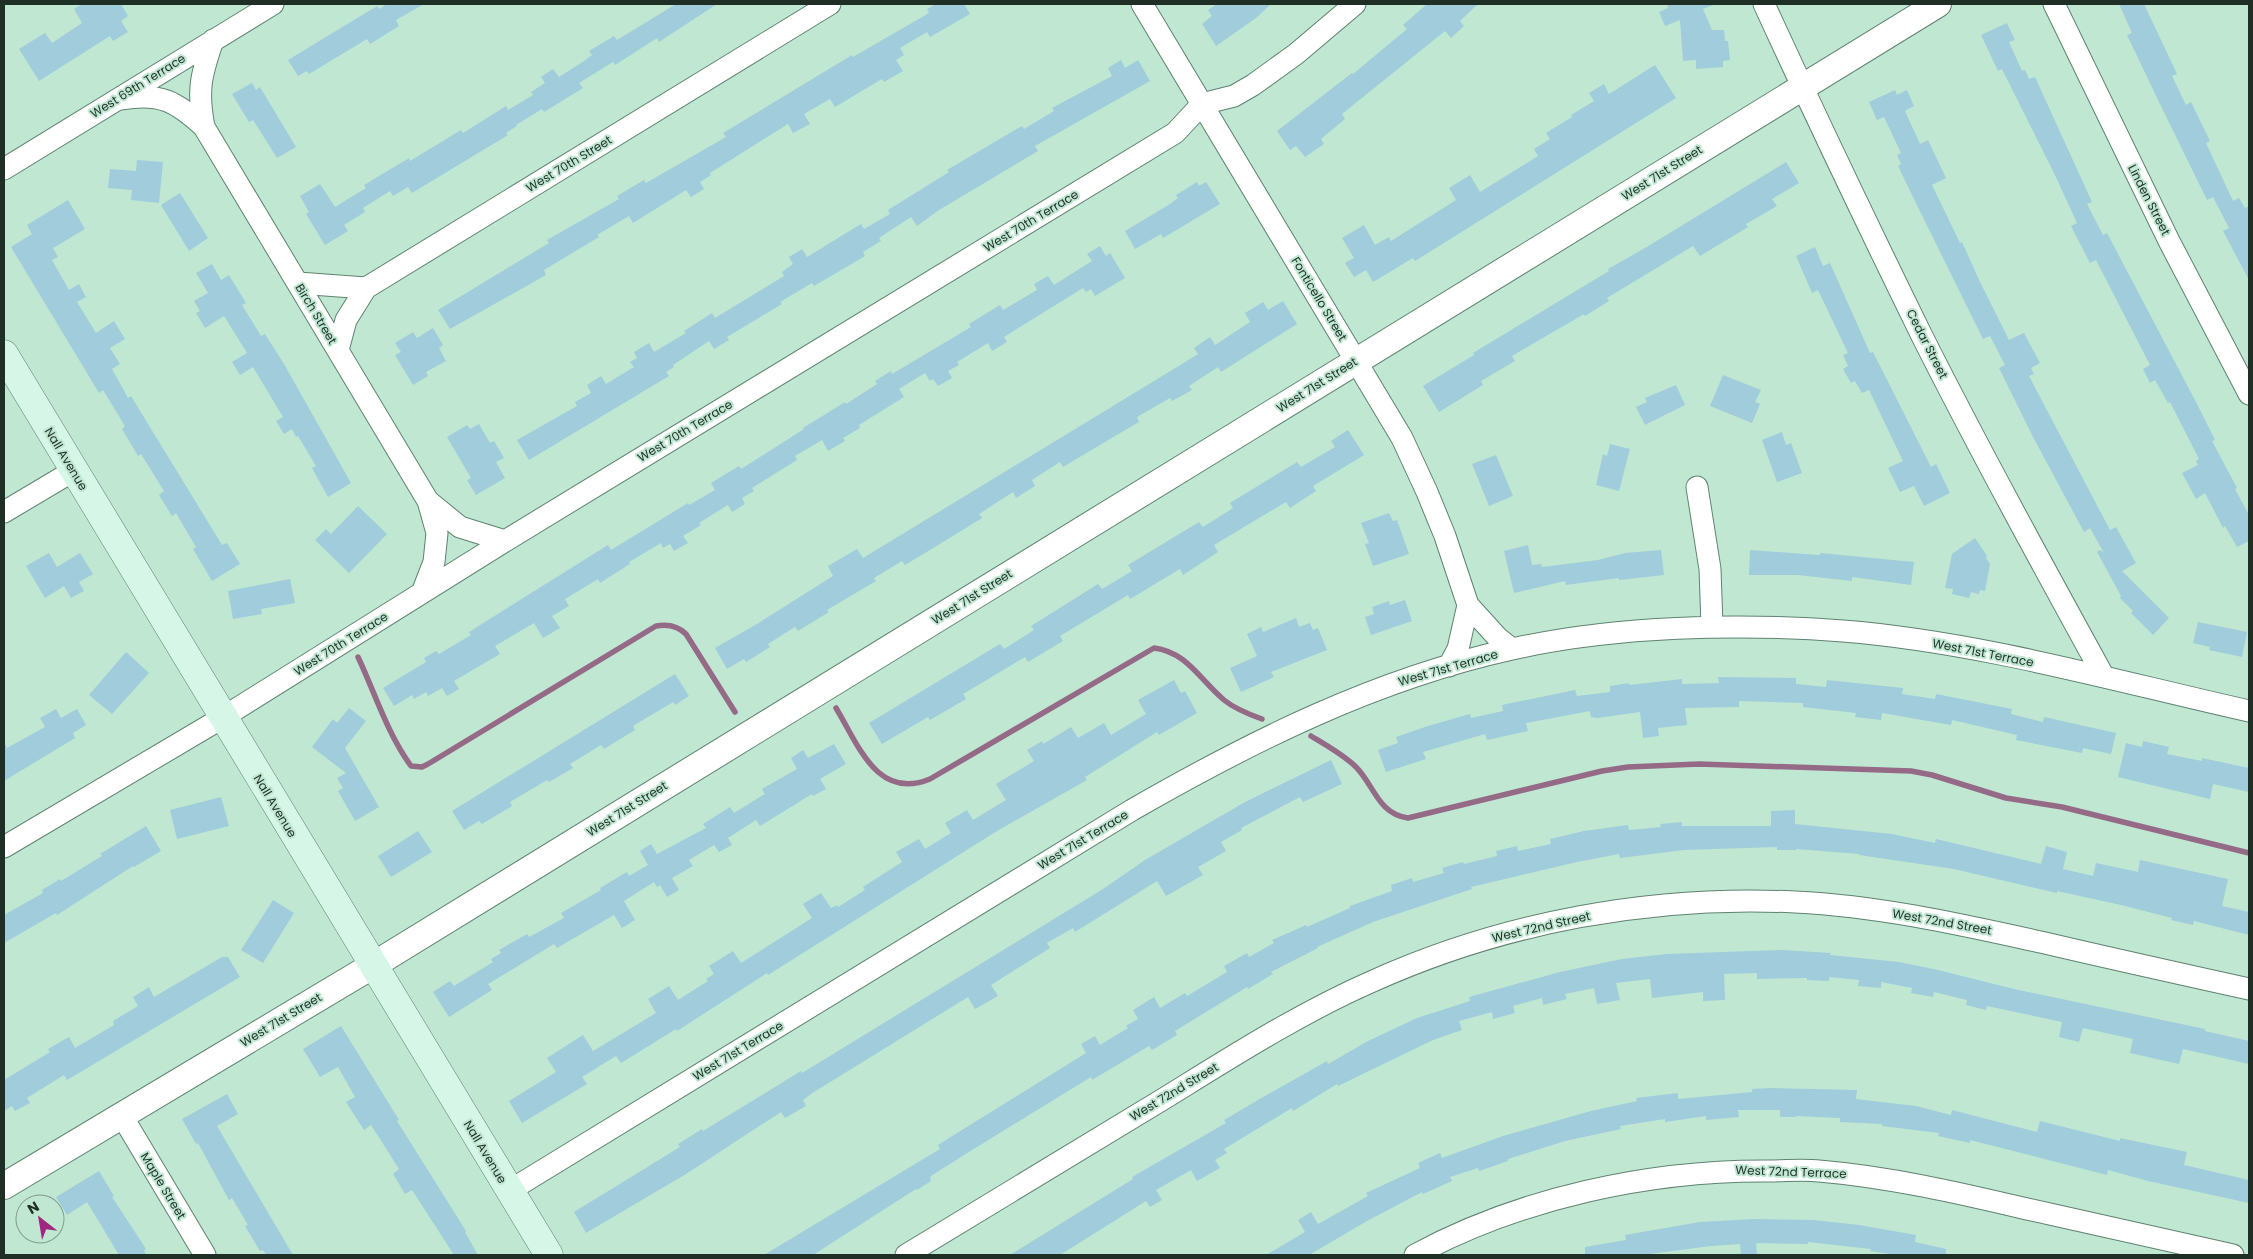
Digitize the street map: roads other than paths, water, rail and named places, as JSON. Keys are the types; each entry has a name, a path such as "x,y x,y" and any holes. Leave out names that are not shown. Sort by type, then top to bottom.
{"main road":[{"name":"Nall Avenue","path":"4,354 372,966 549,1255"}],"street":[{"name":"West 69th Terrace","path":"4,169 273,4"},
{"name":"West 70th Street","path":"366,288 830,4"},
{"name":"Fonticello Street","path":"1142,4 1402,438 1445,536 1468,605 1498,638 1512,649"},
{"path":"1202,104 1234,96 1253,85 1296,54 1355,4"},
{"name":"Cedar Street","path":"1764,4 1923,337 2006,498 2104,677"},
{"name":"West 71st Street","path":"4,1186 372,966 1938,4"},
{"name":"Linden Street","path":"2054,4 2152,207 2249,394"},
{"name":"Birch Street","path":"212,40 203,69 199,100 204,127 428,501 460,527 505,540"},
{"path":"116,100 140,96 161,98 184,108 204,127"},
{"name":"West 70th Terrace","path":"4,847 222,718 505,540 1175,133 1202,104"},
{"path":"298,283 366,288 346,320 338,350"},
{"path":"4,512 73,471"},
{"path":"1698,487 1710,568 1712,626"},
{"path":"422,593 434,562 437,533 428,501"},
{"path":"1449,666 1458,648 1468,605"},
{"name":"West 71st Terrace","path":"509,1191 1124,815 1210,765 1282,729 1332,707 1392,684 1449,666 1512,649 1557,641 1624,633 1712,626 1843,631 1948,645 2104,677 2249,711"},
{"name":"West 72nd Street","path":"906,1255 1253,1044 1323,1005 1374,980 1426,959 1480,941 1547,923 1636,908 1741,901 1848,906 1956,923 2249,990"},
{"name":"Maple Street","path":"122,1116 205,1255"},
{"name":"West 72nd Terrace","path":"1415,1255 1513,1213 1575,1194 1638,1180 1724,1170 1789,1170 1866,1176 1939,1190 2233,1255"}],"waterway":[{"path":"358,657 388,727 411,766 422,767 428,764 656,626 672,626 686,634 735,712"},
{"path":"836,708 861,752 871,765 883,776 896,782 912,784 930,779 1154,648 1175,655 1192,668 1228,703 1262,719"},
{"path":"1311,736 1340,754 1356,767 1383,805 1390,811 1408,818 1602,771 1628,767 1699,764 1911,771 1932,775 2006,798 2062,807 2249,853"}]}
